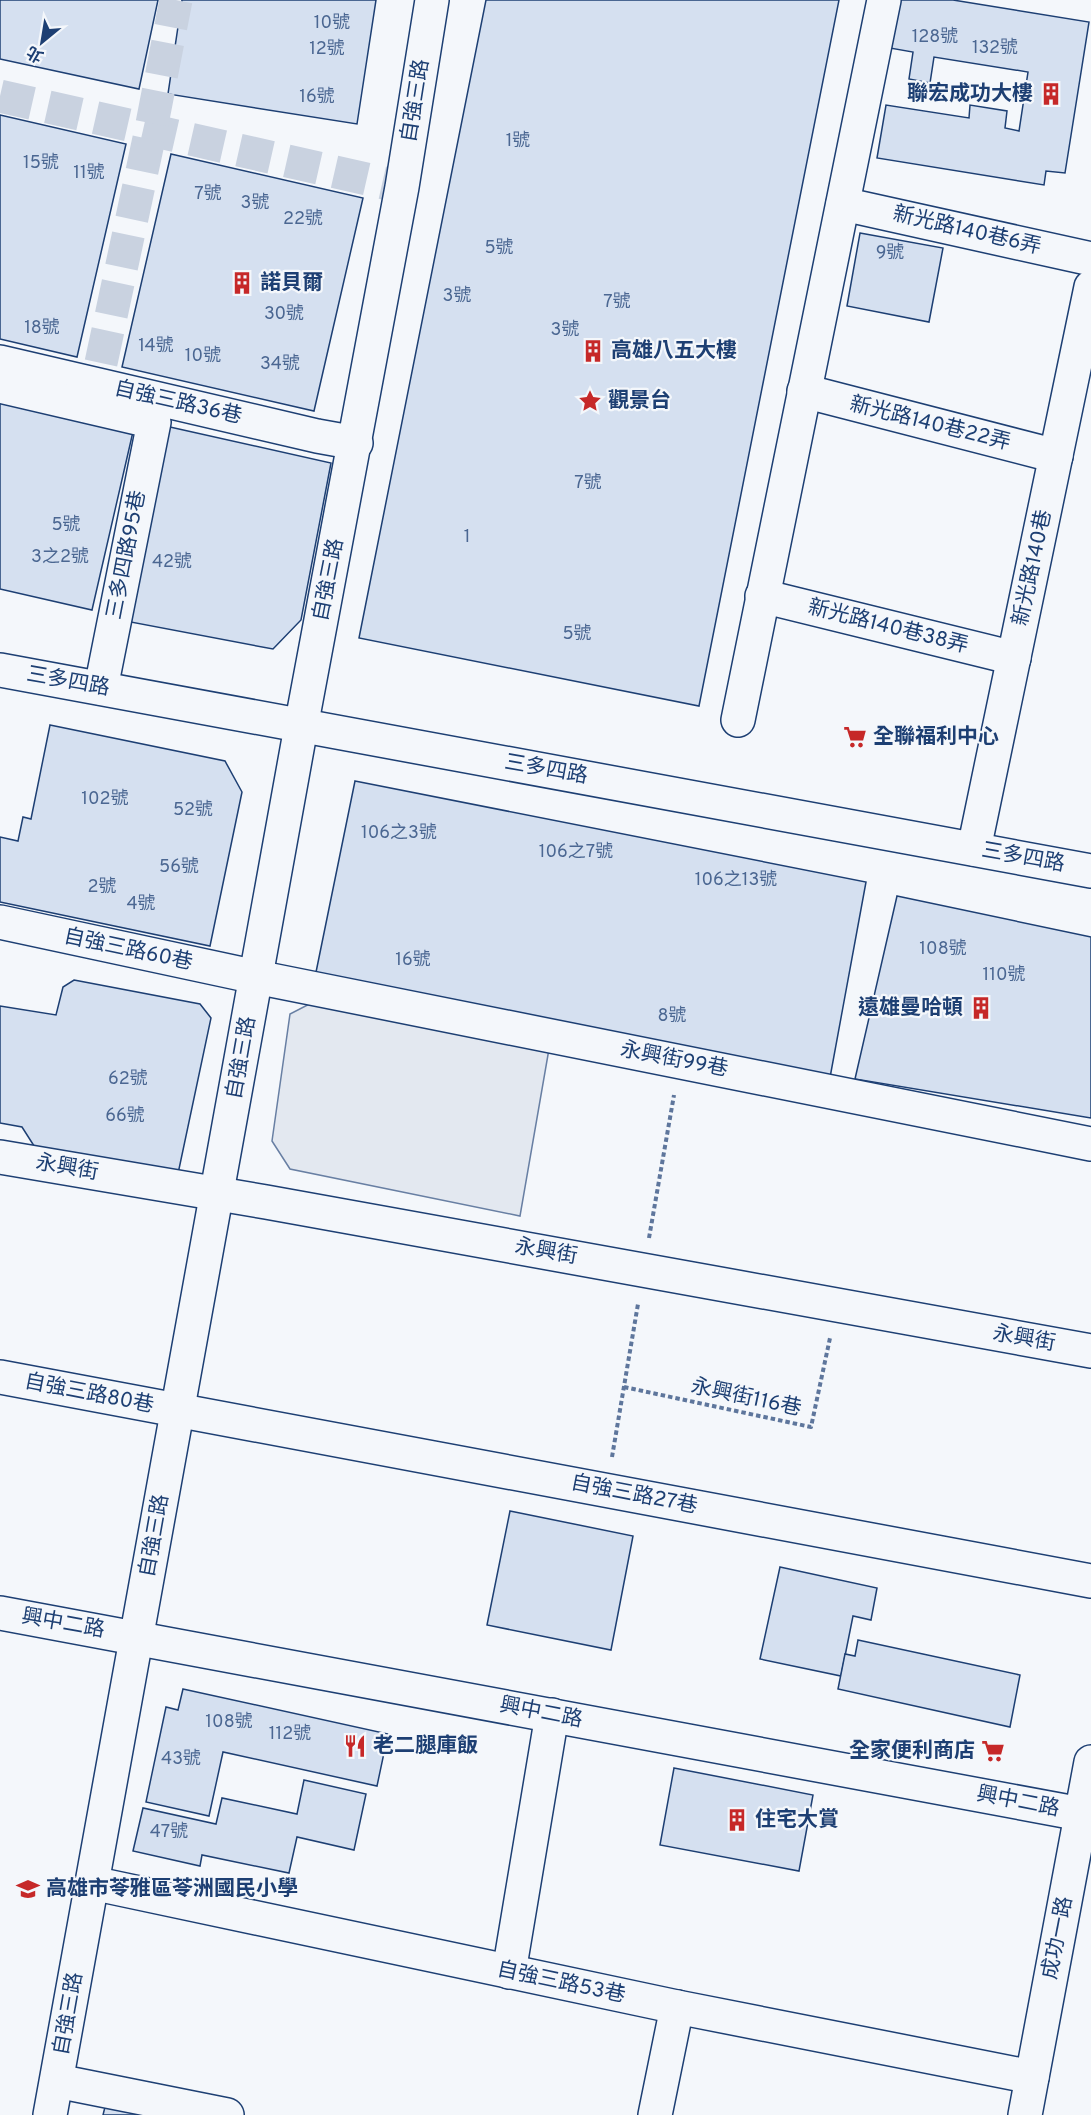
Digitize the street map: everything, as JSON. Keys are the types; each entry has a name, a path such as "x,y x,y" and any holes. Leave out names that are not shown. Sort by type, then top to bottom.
{"street":[{"name":"自強三路","path":"51,2115 301,727 356,443 402,187 432,0"},
{"path":"738,720 884,0"},
{"name":"新光路140巷6弄","path":"843,204 1091,259"},
{"name":"新光路140巷","path":"974,849 1091,287"},
{"name":"自強三路36巷","path":"0,362 317,436 356,443"},
{"path":"0,386 96,384"},
{"name":"三多四路95巷","path":"96,384 154,422 101,688"},
{"name":"新光路140巷22弄","path":"804,391 1056,456"},
{"name":"新光路140巷38弄","path":"762,596 1014,658"},
{"name":"三多四路","path":"0,670 1091,871"},
{"name":"自強三路60巷","path":"0,922 256,977"},
{"name":"永興街99巷","path":"256,977 1091,1144"},
{"name":"永興街","path":"0,1157 217,1193 1091,1351"},
{"name":"自強三路80巷","path":"0,1377 178,1410"},
{"name":"自強三路27巷","path":"178,1410 1091,1581"},
{"name":"興中二路","path":"0,1613 1081,1814"},
{"path":"509,1972 552,1715"},
{"name":"成功一路","path":"1025,2115 1091,1762"},
{"name":"自強三路53巷","path":"92,1883 677,2007 1032,2077"},
{"path":"655,2115 677,2007"},
{"path":"57,2081 227,2115"}],"path":[{"name":"永興街116巷","path":"624,1387 811,1427 837,1305"}],"shaded area":[{"path":"319,999 549,1049 520,1216 290,1169 272,1141 290,1014"}],"building":[{"path":"0,0 158,0 139,89 0,59"},
{"path":"182,0 376,0 357,124 168,94"},
{"name":"高雄八五大樓","path":"486,0 839,0 699,706 359,638"},
{"name":"聯宏成功大樓","path":"892,0 953,0 1089,22 1065,173 1046,171 1044,185 877,158 886,105 969,118 970,105 1007,111 1005,128 1019,131 1028,72 934,57 930,83 909,79 913,52 884,47"},
{"path":"0,115 126,144 77,357 0,339"},
{"name":"諾貝爾","path":"171,154 363,198 314,411 122,367"},
{"path":"860,233 943,248 929,322 847,306"},
{"path":"0,391 135,423 92,610 0,589"},
{"path":"161,425 331,463 301,620 273,649 120,620"},
{"path":"50,725 225,761 242,792 210,946 0,902 0,837 18,841 23,817 31,819"},
{"path":"355,781 866,882 829,1083 314,982"},
{"name":"遠雄曼哈頓","path":"897,896 1091,937 1091,1118 855,1079"},
{"path":"74,980 200,1004 211,1018 179,1169 159,1183 43,1160 22,1127 0,1123 0,1006 56,1015 63,987"},
{"path":"510,1511 633,1536 611,1650 487,1625"},
{"path":"780,1567 877,1588 871,1620 853,1616 841,1676 760,1659"},
{"path":"858,1640 1020,1675 1010,1727 838,1689 845,1654 855,1656"},
{"path":"183,1689 388,1734 377,1786 223,1752 209,1816 146,1802 166,1707 178,1710"},
{"name":"住宅大賞","path":"674,1768 813,1795 799,1871 660,1845"},
{"path":"304,1780 366,1794 354,1850 297,1837 289,1873 202,1855 200,1866 133,1851 143,1808 216,1824 222,1798 297,1814"},
{"path":"105,2107 142,2115 103,2115"}],"tunnel":[{"path":"101,363 176,0"},
{"path":"0,96 402,187"}],"place":[{"name":"聯宏成功大樓","path":"1051,94"},
{"name":"諾貝爾","path":"242,283"},
{"name":"高雄八五大樓","path":"593,351"},
{"name":"觀景台","path":"590,401"},
{"name":"全聯福利中心","path":"855,737"},
{"name":"遠雄曼哈頓","path":"981,1008"},
{"name":"老二腿庫飯","path":"355,1746"},
{"name":"全家便利商店","path":"993,1751"},
{"name":"住宅大賞","path":"737,1820"},
{"name":"高雄市苓雅區苓洲國民小學","path":"28,1889"}]}
